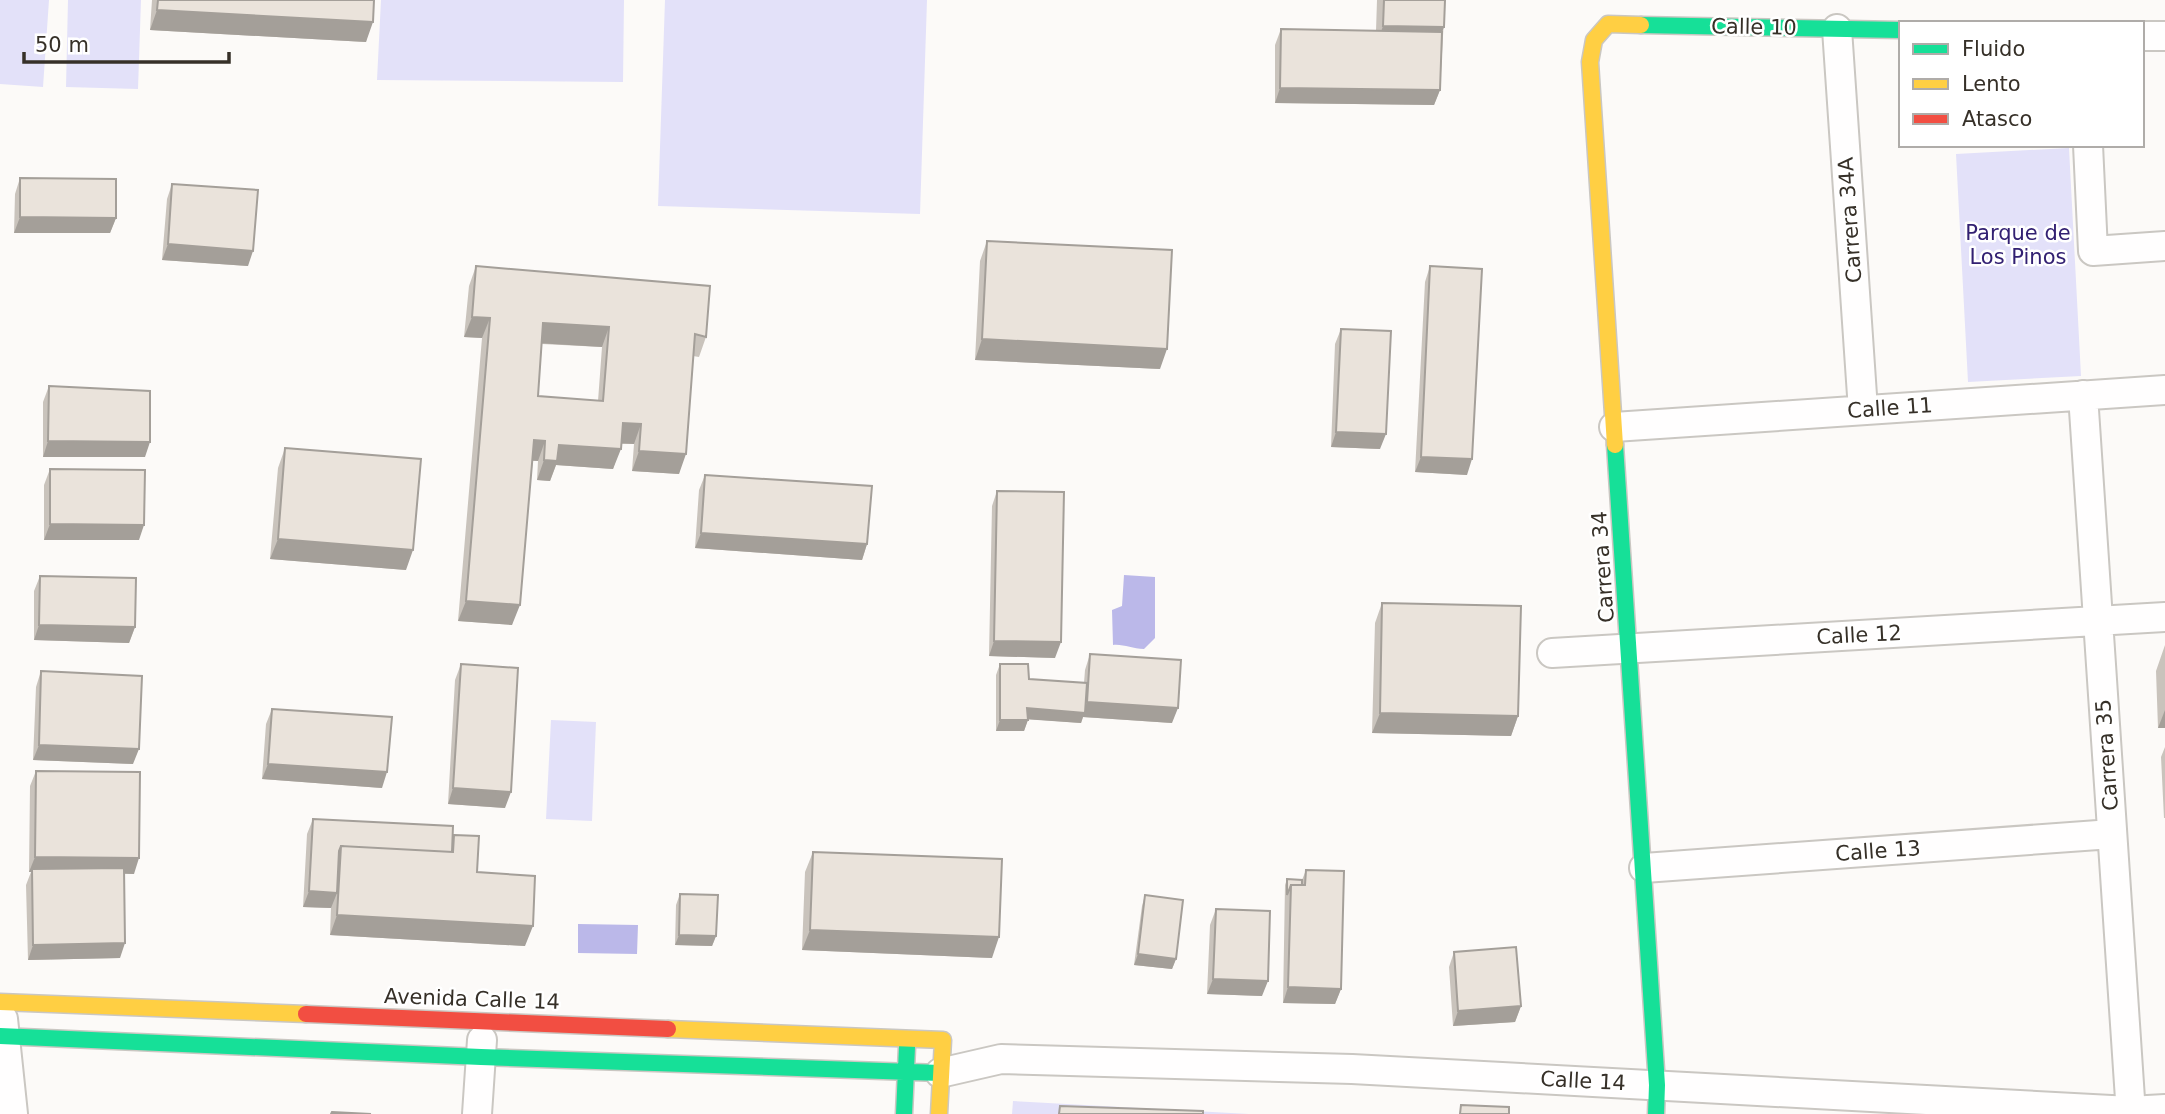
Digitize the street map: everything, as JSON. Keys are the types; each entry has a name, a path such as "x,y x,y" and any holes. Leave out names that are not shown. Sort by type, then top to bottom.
{"main road":[{"name":"Calle 10","path":"1608,23 1899,30"},
{"name":"Carrera 34","path":"1608,23 1598,31 1591,43 1590,62 1644,868 1657,1114"},
{"name":"Avenida Calle 14","path":"1,1002 943,1040"},
{"path":"2,1036 481,1057 940,1073"},
{"path":"904,1114 907,1038"},
{"path":"939,1114 943,1040"}],"street":[{"name":"Carrera 34A","path":"1837,29 1863,410"},
{"path":"2144,36 2165,36"},
{"path":"2088,147 2093,251 2165,246"},
{"name":"Calle 11","path":"1614,427 2165,390"},
{"name":"Carrera 35","path":"2082,395 2130,1113"},
{"name":"Calle 12","path":"1552,653 2165,617"},
{"name":"Calle 13","path":"1644,868 2112,834"},
{"path":"1,1002 2,1036 13,1114"},
{"path":"477,1114 483,1021"},
{"name":"Calle 14","path":"943,1040 1001,1059"},
{"name":"Calle 14","path":"940,1073 1001,1059 1352,1069 1657,1085 1874,1105 2130,1113 2165,1109"}],"green space":[{"path":"0,0 49,0 43,87 0,84"},
{"path":"68,0 141,0 138,89 66,87"},
{"path":"381,0 624,0 623,82 377,80"},
{"path":"665,0 927,0 920,214 658,206"},
{"name":"Parque de Los Pinos","path":"2069,148 2081,376 1968,382 1956,154"},
{"path":"551,720 596,722 592,821 546,819"},
{"path":"1013,1101 1249,1114 1012,1114"}],"water":[{"path":"1124,575 1155,577 1155,638 1144,649 1113,645 1112,610 1122,606"},
{"path":"578,924 638,925 637,954 578,953"}],"building":[{"path":"158,0 374,0 373,22 157,10"},
{"path":"1384,0 1445,0 1444,27 1383,26"},
{"path":"1281,29 1442,32 1440,90 1280,88"},
{"path":"20,178 116,179 116,218 20,217"},
{"path":"172,184 258,190 253,251 168,244"},
{"path":"987,241 1172,250 1167,349 982,339"},
{"path":"476,266 710,286 706,337 695,334 686,454 639,451 641,424 623,423 621,449 559,445 557,461 544,460 545,441 534,440 520,605 466,601 490,318 472,317","holes":["543,323 609,327 603,401 538,396"]},
{"path":"1430,266 1482,269 1472,459 1421,457"},
{"path":"1341,329 1391,331 1386,434 1336,432"},
{"path":"49,386 150,391 150,442 48,441"},
{"path":"285,448 421,459 413,550 278,539"},
{"path":"50,469 145,470 144,525 50,524"},
{"path":"705,475 872,486 867,544 701,533"},
{"path":"997,491 1064,492 1061,642 994,641"},
{"path":"40,576 136,578 135,627 39,625"},
{"path":"1382,603 1521,606 1518,716 1380,713"},
{"path":"1090,654 1181,660 1178,708 1087,702"},
{"path":"461,664 518,668 511,792 453,788"},
{"path":"1000,664 1028,664 1029,679 1087,683 1085,713 1027,708 1028,720 1000,720"},
{"path":"41,671 142,676 139,749 39,745"},
{"path":"272,709 392,717 387,772 268,764"},
{"path":"36,771 140,772 139,858 35,857"},
{"path":"313,819 453,826 452,852 341,846 337,893 309,891"},
{"path":"454,835 479,836 477,872 535,876 533,926 337,915 341,846 453,852"},
{"path":"813,852 1002,859 999,937 810,930"},
{"path":"124,868 125,943 33,945 32,869"},
{"path":"1306,870 1344,871 1341,989 1288,987 1291,885 1305,885"},
{"path":"1287,879 1302,880 1302,885 1291,885 1287,895"},
{"path":"680,894 718,895 716,936 679,935"},
{"path":"1145,895 1183,900 1176,959 1138,954"},
{"path":"1216,909 1270,911 1268,981 1213,979"},
{"path":"1516,947 1521,1006 1458,1011 1454,952"},
{"path":"1461,1105 1509,1107 1509,1114 1460,1114"},
{"path":"1060,1106 1203,1111 1203,1114 1059,1114"},
{"path":"332,1112 371,1114 331,1114"}],"traffic: fast":[{"path":"1641,25 1899,30"},
{"path":"1615,445 1657,1085 1656,1114"},
{"path":"0,1036 940,1073"},
{"path":"904,1114 907,1047"}],"traffic: slow":[{"path":"1615,445 1590,62 1594,40 1608,24 1641,25"},
{"path":"0,1002 306,1014"},
{"path":"668,1029 943,1040 939,1114"}],"traffic: jam":[{"path":"306,1014 668,1029"}]}
